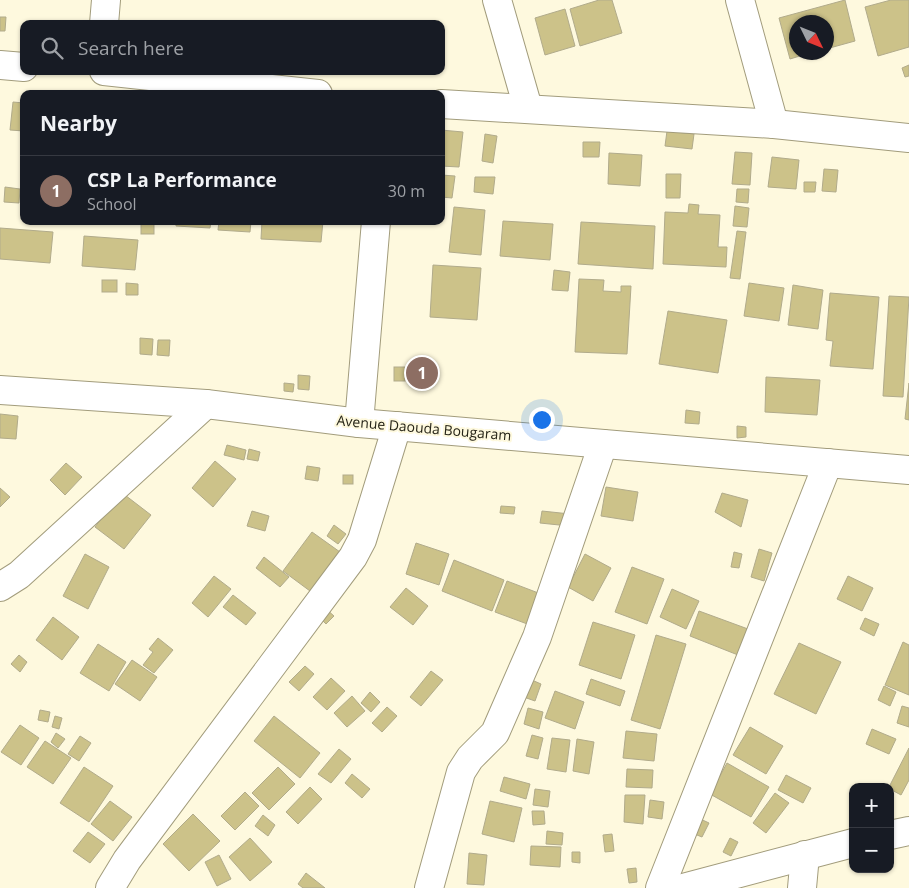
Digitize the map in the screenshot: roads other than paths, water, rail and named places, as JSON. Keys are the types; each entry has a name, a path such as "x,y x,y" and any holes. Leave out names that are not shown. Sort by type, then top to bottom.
{"street":[{"path":"104,20 106,0"},
{"path":"497,0 528,108"},
{"path":"740,0 774,124"},
{"path":"0,65 20,67"},
{"path":"141,75 281,90"},
{"path":"445,104 774,124 909,138"},
{"path":"359,423 376,225"},
{"name":"Avenue Daouda Bougaram","path":"0,390 206,404 359,423 909,470"},
{"path":"0,588 19,575 206,404"},
{"path":"110,888 127,860 353,557 362,540 397,426"},
{"path":"429,888 461,772 470,758 495,733 511,698 537,636 604,444"},
{"path":"660,888 828,463"},
{"path":"894,834 909,831"},
{"path":"684,888 849,844"},
{"path":"802,888 806,855"}],"place":[{"name":"CSP La Performance","path":"422,373"}]}
